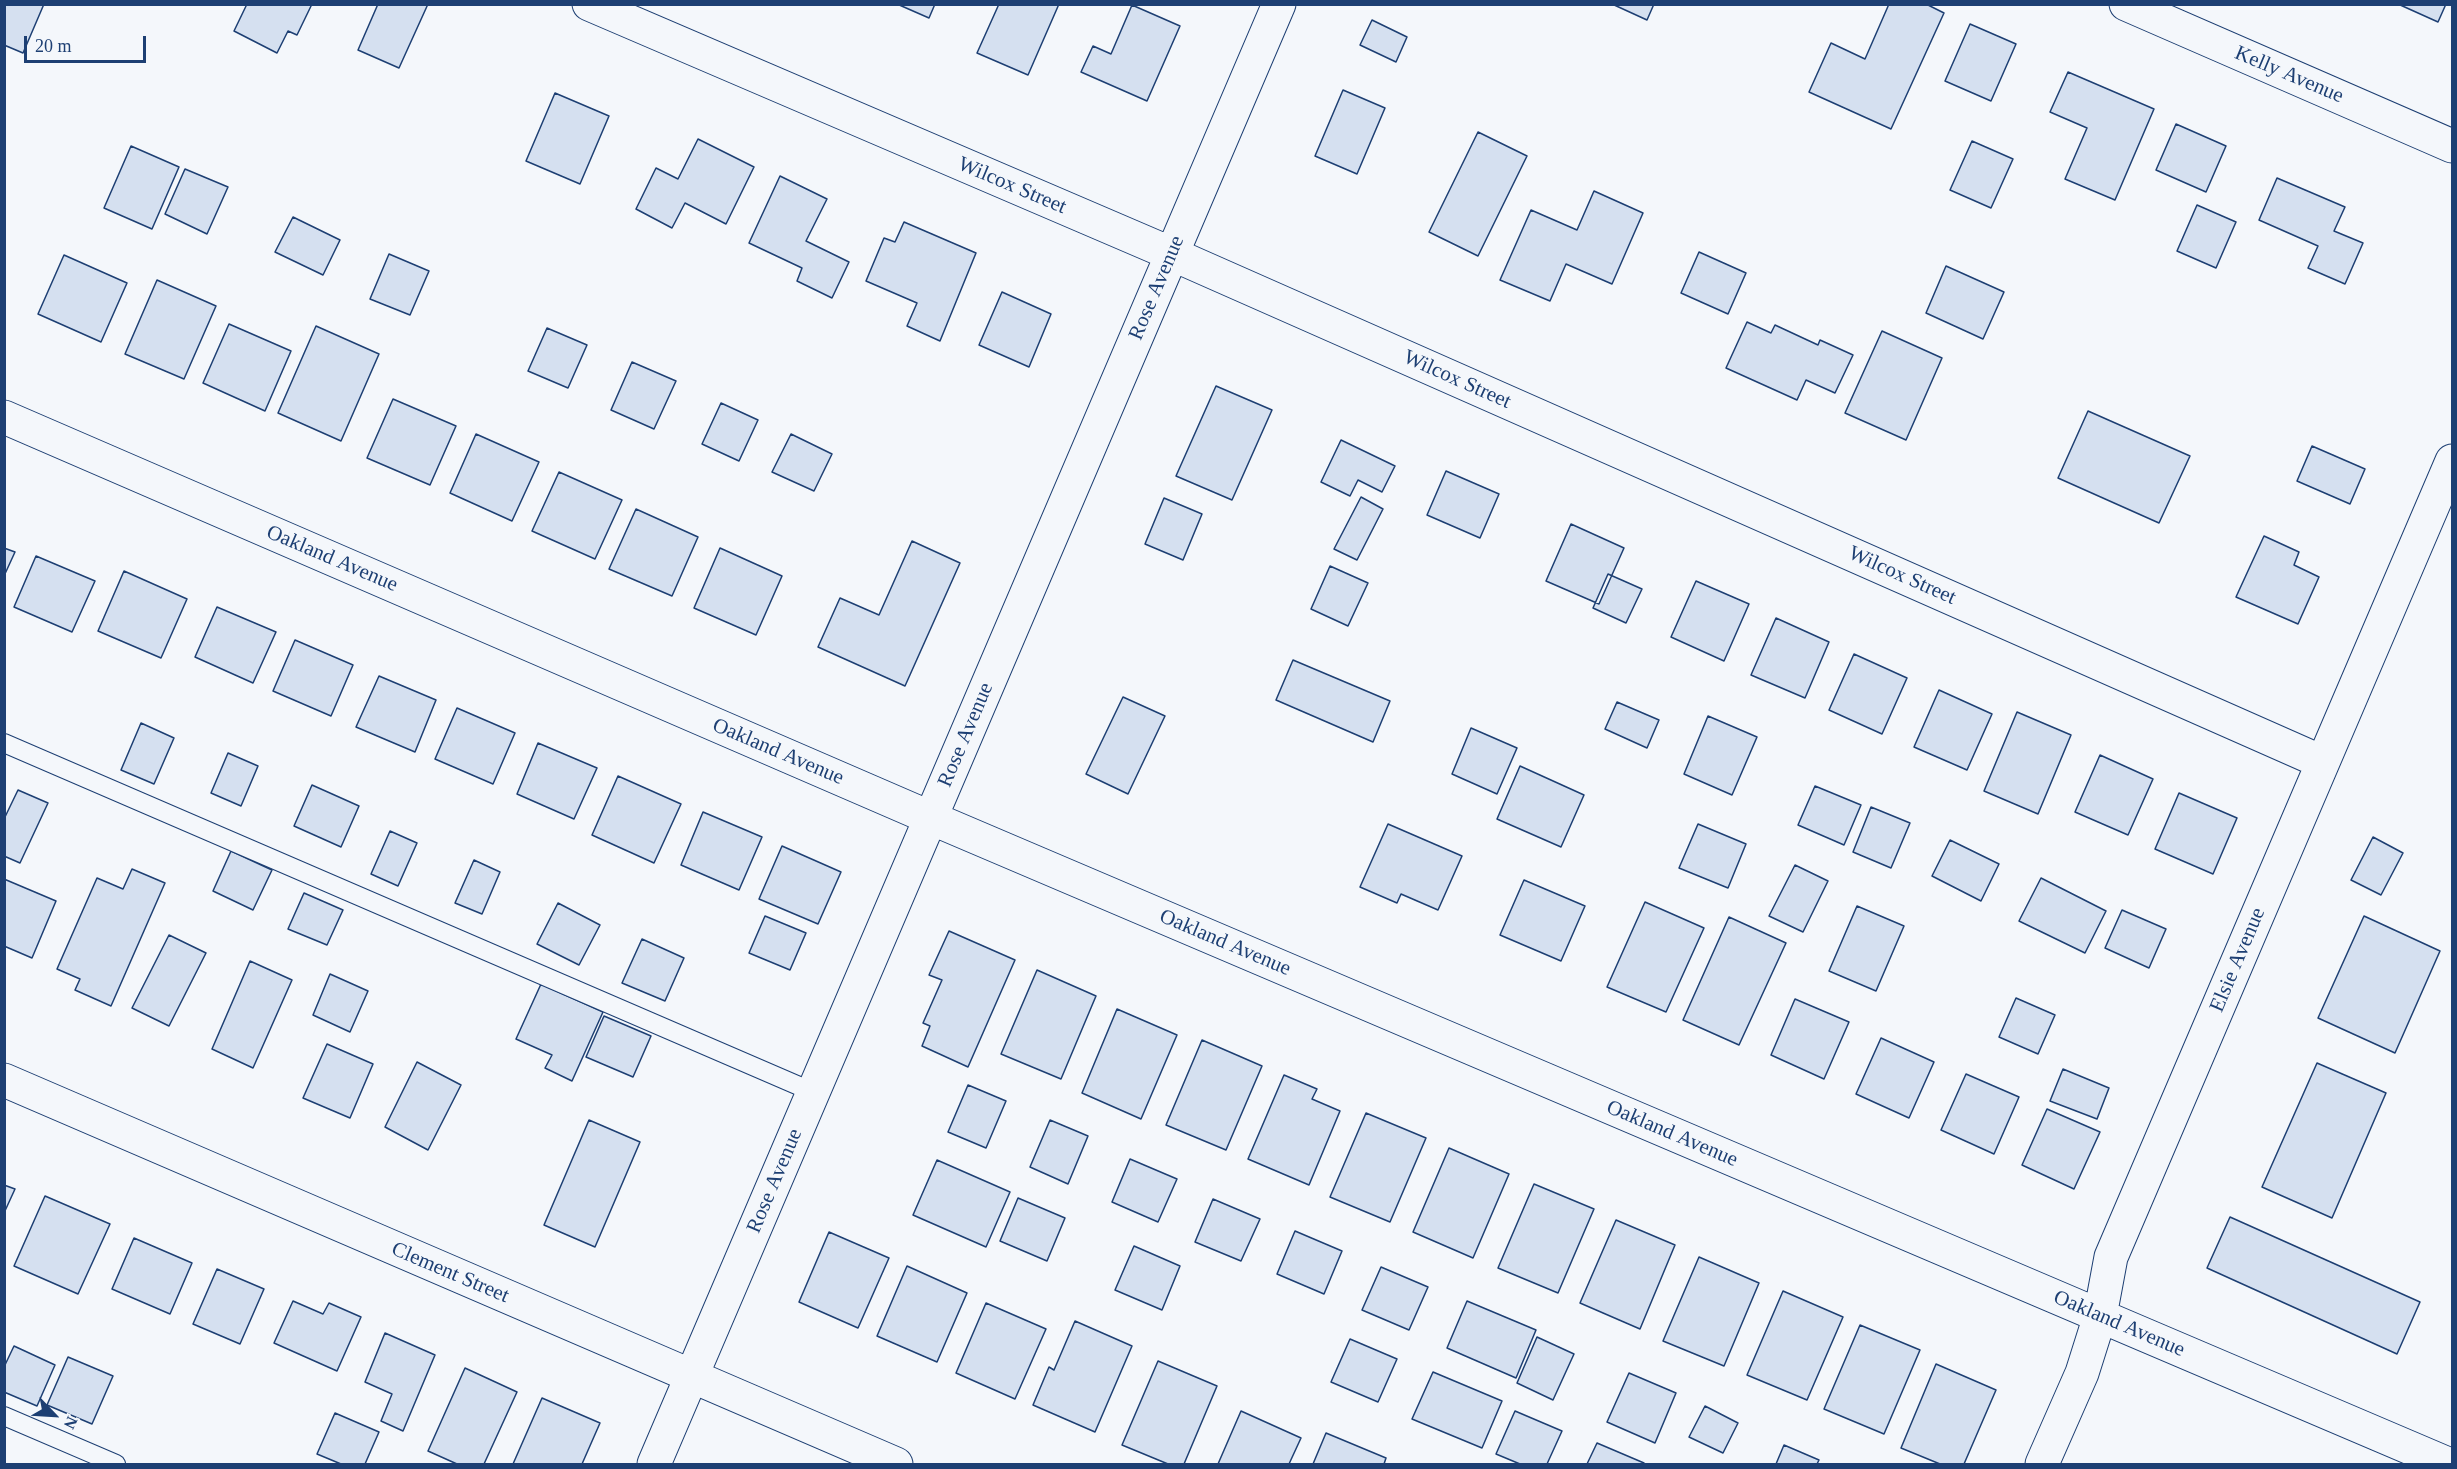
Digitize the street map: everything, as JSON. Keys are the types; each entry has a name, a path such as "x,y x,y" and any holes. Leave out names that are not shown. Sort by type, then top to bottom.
{"street":[{"name":"Wilcox Street","path":"589,4 1172,254 2322,762"},
{"name":"Rose Avenue","path":"654,1464 1279,4"},
{"name":"Kelly Avenue","path":"2126,4 2452,146"},
{"name":"Oakland Avenue","path":"4,417 931,818 2448,1464"},
{"name":"Elsie Avenue","path":"2042,1464 2082,1372 2100,1316 2111,1257 2452,461"},
{"name":"Clement Street","path":"4,1080 896,1464"}],"lane":[{"path":"4,743 813,1092"},
{"path":"4,1416 116,1464"}],"building":[{"path":"4,4 44,4 23,53 4,45"},
{"path":"247,4 312,4 297,35 288,31 277,53 234,31"},
{"path":"378,4 428,4 399,68 358,50"},
{"path":"897,4 935,4 929,18"},
{"path":"999,4 1059,4 1028,75 977,53"},
{"path":"1612,4 1654,4 1647,20"},
{"path":"1889,4 1926,4 1944,13 1891,129 1809,92 1831,43 1865,59"},
{"path":"2398,4 2446,4 2438,22"},
{"path":"1132,5 1180,26 1147,101 1081,72 1093,46 1111,54"},
{"path":"1372,20 1407,37 1396,62 1360,45"},
{"path":"1970,24 2016,44 1991,101 1945,81"},
{"path":"2068,72 2154,109 2115,200 2065,179 2087,128 2050,112"},
{"path":"1343,90 1385,108 1357,174 1315,156"},
{"path":"555,93 609,116 580,184 526,161"},
{"path":"2176,124 2226,146 2206,192 2156,170"},
{"path":"1478,132 1527,156 1478,256 1429,232"},
{"path":"698,139 754,167 726,224 685,203 672,228 636,209 656,168 678,179"},
{"path":"1972,141 2013,159 1991,208 1950,190"},
{"path":"131,146 179,167 152,229 104,208"},
{"path":"185,169 228,187 207,234 165,214"},
{"path":"780,176 827,199 806,241 849,262 832,298 797,281 802,268 749,243"},
{"path":"2277,178 2345,207 2334,231 2363,243 2345,284 2308,268 2318,246 2259,220"},
{"path":"1594,191 1643,213 1612,284 1566,264 1550,301 1500,280 1531,210 1577,230"},
{"path":"2197,205 2236,222 2216,268 2177,251"},
{"path":"293,217 340,240 323,275 275,252"},
{"path":"904,222 976,253 940,341 907,326 917,303 866,281 884,238 895,242"},
{"path":"1699,252 1746,273 1728,314 1681,293"},
{"path":"389,254 429,271 410,315 370,299"},
{"path":"64,255 127,283 101,342 38,314"},
{"path":"1946,266 2004,292 1983,339 1926,313"},
{"path":"157,280 216,306 184,379 125,354"},
{"path":"1002,292 1051,314 1029,367 979,345"},
{"path":"1747,322 1771,333 1775,325 1818,345 1820,340 1853,355 1835,393 1806,380 1797,400 1726,368"},
{"path":"229,324 291,351 265,411 203,383"},
{"path":"316,326 379,354 341,441 278,413"},
{"path":"547,328 587,345 568,388 528,371"},
{"path":"1882,331 1942,358 1906,440 1845,413"},
{"path":"632,362 676,381 654,429 611,410"},
{"path":"1216,386 1272,410 1232,500 1176,476"},
{"path":"393,399 456,426 430,485 367,458"},
{"path":"721,403 758,420 739,461 702,444"},
{"path":"2088,411 2190,456 2159,523 2058,478"},
{"path":"476,434 539,462 512,521 450,493"},
{"path":"791,434 832,454 814,491 772,472"},
{"path":"1341,440 1395,466 1382,492 1358,480 1350,496 1321,482"},
{"path":"2312,446 2365,469 2350,504 2297,481"},
{"path":"1446,471 1499,494 1480,538 1427,515"},
{"path":"559,472 622,500 595,559 532,531"},
{"path":"1361,497 1383,509 1357,560 1334,549"},
{"path":"1164,498 1202,514 1183,560 1145,544"},
{"path":"636,509 698,537 672,596 609,569"},
{"path":"1571,524 1624,548 1599,604 1546,581"},
{"path":"2264,536 2299,552 2294,565 2319,577 2298,624 2236,597"},
{"path":"912,541 960,563 905,686 818,647 840,598 879,615"},
{"path":"4,548 15,552 4,576"},
{"path":"720,548 782,576 756,635 694,608"},
{"path":"36,556 95,581 72,632 14,607"},
{"path":"1330,566 1368,583 1348,626 1311,609"},
{"path":"124,571 187,599 161,658 98,631"},
{"path":"1608,574 1642,589 1626,623 1593,608"},
{"path":"1696,581 1749,604 1724,661 1671,637"},
{"path":"217,607 276,632 253,683 195,657"},
{"path":"1776,618 1829,642 1805,698 1751,675"},
{"path":"295,640 353,665 331,716 273,691"},
{"path":"1854,654 1907,678 1882,734 1829,710"},
{"path":"1293,660 1390,701 1373,742 1276,700"},
{"path":"379,676 436,700 415,752 356,727"},
{"path":"1939,690 1992,714 1967,770 1914,747"},
{"path":"1123,697 1165,716 1128,794 1086,774"},
{"path":"1617,702 1659,720 1647,748 1605,729"},
{"path":"457,708 515,733 493,784 435,759"},
{"path":"2017,712 2071,735 2038,814 1984,791"},
{"path":"1708,716 1757,737 1732,795 1684,774"},
{"path":"141,723 174,738 154,784 121,770"},
{"path":"1471,728 1517,748 1497,794 1452,774"},
{"path":"538,743 597,768 574,819 517,794"},
{"path":"228,753 258,766 241,806 211,793"},
{"path":"2100,755 2153,779 2128,835 2075,812"},
{"path":"1520,766 1584,795 1561,847 1497,819"},
{"path":"618,776 681,804 654,863 592,835"},
{"path":"312,785 359,806 341,847 294,826"},
{"path":"1815,786 1861,805 1844,845 1798,825"},
{"path":"18,790 48,803 20,863 4,856 4,819"},
{"path":"2179,793 2237,818 2213,874 2155,849"},
{"path":"1871,807 1910,823 1891,868 1853,852"},
{"path":"703,812 762,837 739,890 681,865"},
{"path":"1388,824 1462,856 1438,910 1401,894 1397,903 1360,887"},
{"path":"1698,824 1746,844 1728,888 1679,868"},
{"path":"390,831 417,843 398,886 371,874"},
{"path":"2373,837 2403,853 2381,895 2351,880"},
{"path":"1950,840 1999,864 1981,901 1932,876"},
{"path":"782,846 841,872 818,924 759,899"},
{"path":"231,851 272,870 253,910 213,891"},
{"path":"474,860 500,872 482,914 455,903"},
{"path":"1795,865 1828,881 1803,932 1769,916"},
{"path":"132,869 165,883 111,1006 75,990 80,979 57,969 97,878 123,889"},
{"path":"2041,878 2106,911 2085,953 2019,921"},
{"path":"4,879 56,901 32,958 4,946"},
{"path":"1524,880 1585,906 1561,961 1500,935"},
{"path":"304,893 343,910 327,945 288,929"},
{"path":"1645,902 1704,928 1666,1012 1607,987"},
{"path":"558,903 600,925 579,965 537,944"},
{"path":"1857,906 1904,926 1876,991 1829,971"},
{"path":"2122,910 2166,929 2149,968 2105,948"},
{"path":"765,916 806,933 790,970 749,953"},
{"path":"2364,916 2440,951 2395,1053 2318,1018"},
{"path":"1729,917 1786,943 1739,1045 1683,1020"},
{"path":"949,931 1015,960 968,1067 922,1046 930,1026 923,1023 942,980 929,975"},
{"path":"169,935 206,953 169,1026 132,1008"},
{"path":"642,939 684,958 665,1001 622,983"},
{"path":"250,961 292,980 253,1068 212,1049"},
{"path":"1037,970 1096,996 1061,1079 1001,1054"},
{"path":"330,974 368,991 350,1032 313,1015"},
{"path":"541,984 603,1012 572,1081 545,1068 552,1055 516,1039"},
{"path":"2016,998 2055,1015 2038,1054 1999,1037"},
{"path":"1795,999 1849,1022 1824,1079 1771,1055"},
{"path":"1117,1009 1177,1035 1141,1119 1082,1093"},
{"path":"604,1016 651,1036 633,1077 586,1057"},
{"path":"1881,1038 1934,1062 1909,1118 1856,1094"},
{"path":"1202,1040 1262,1066 1226,1150 1166,1125"},
{"path":"327,1044 373,1064 350,1118 303,1098"},
{"path":"417,1062 461,1085 428,1150 385,1127"},
{"path":"2317,1063 2386,1093 2332,1218 2262,1187"},
{"path":"2063,1069 2109,1088 2097,1119 2050,1101"},
{"path":"1966,1074 2019,1097 1994,1154 1941,1130"},
{"path":"1284,1075 1317,1089 1312,1099 1340,1111 1309,1185 1248,1159"},
{"path":"968,1085 1006,1101 986,1148 948,1132"},
{"path":"2047,1109 2100,1132 2074,1189 2022,1165"},
{"path":"1366,1113 1426,1138 1390,1222 1330,1197"},
{"path":"589,1120 640,1142 595,1247 544,1225"},
{"path":"1050,1120 1088,1136 1068,1184 1030,1167"},
{"path":"1449,1148 1509,1174 1473,1258 1413,1232"},
{"path":"1130,1159 1177,1179 1158,1222 1112,1202"},
{"path":"937,1160 1010,1192 986,1247 913,1215"},
{"path":"1534,1184 1594,1209 1558,1293 1498,1268"},
{"path":"4,1185 15,1189 4,1213"},
{"path":"45,1196 110,1224 78,1294 14,1266"},
{"path":"1018,1198 1065,1218 1047,1261 1000,1241"},
{"path":"1213,1199 1260,1219 1241,1261 1195,1242"},
{"path":"2230,1217 2420,1302 2397,1354 2207,1268"},
{"path":"1616,1220 1675,1245 1640,1329 1580,1303"},
{"path":"1295,1231 1342,1251 1324,1294 1277,1274"},
{"path":"829,1232 889,1258 858,1328 799,1302"},
{"path":"134,1238 192,1263 170,1314 112,1289"},
{"path":"1134,1246 1180,1266 1162,1310 1115,1290"},
{"path":"1699,1257 1759,1283 1724,1366 1663,1341"},
{"path":"907,1266 967,1293 937,1362 877,1336"},
{"path":"1381,1267 1428,1287 1409,1330 1362,1310"},
{"path":"217,1269 264,1289 240,1344 193,1324"},
{"path":"1783,1291 1843,1317 1807,1400 1747,1375"},
{"path":"293,1301 323,1314 329,1303 361,1317 337,1371 274,1343"},
{"path":"1467,1301 1536,1330 1516,1378 1447,1348"},
{"path":"986,1303 1046,1329 1015,1399 956,1373"},
{"path":"1075,1321 1132,1346 1095,1432 1033,1405 1049,1367 1054,1370"},
{"path":"1860,1325 1920,1350 1884,1434 1824,1409"},
{"path":"385,1333 435,1355 403,1431 381,1421 392,1394 365,1382"},
{"path":"1537,1337 1574,1354 1553,1400 1517,1383"},
{"path":"1350,1339 1397,1359 1378,1402 1331,1382"},
{"path":"14,1346 55,1365 37,1406 4,1392 4,1367"},
{"path":"68,1357 113,1376 92,1424 47,1405"},
{"path":"1158,1361 1217,1386 1184,1464 1168,1464 1122,1445"},
{"path":"1936,1364 1996,1390 1964,1464 1940,1464 1901,1448"},
{"path":"465,1368 517,1392 484,1464 457,1464 428,1451"},
{"path":"1433,1372 1502,1401 1482,1448 1412,1419"},
{"path":"1629,1373 1676,1393 1655,1443 1607,1422"},
{"path":"542,1398 600,1423 582,1464 513,1464"},
{"path":"1705,1406 1738,1423 1723,1453 1689,1437"},
{"path":"1241,1411 1301,1438 1289,1464 1218,1464"},
{"path":"1515,1411 1562,1431 1547,1464 1520,1464 1496,1454"},
{"path":"335,1413 379,1432 365,1464 341,1464 317,1454"},
{"path":"1326,1433 1386,1458 1384,1464 1313,1464"},
{"path":"1597,1443 1644,1463 1587,1464"},
{"path":"1784,1445 1819,1460 1817,1464 1776,1464"}]}
